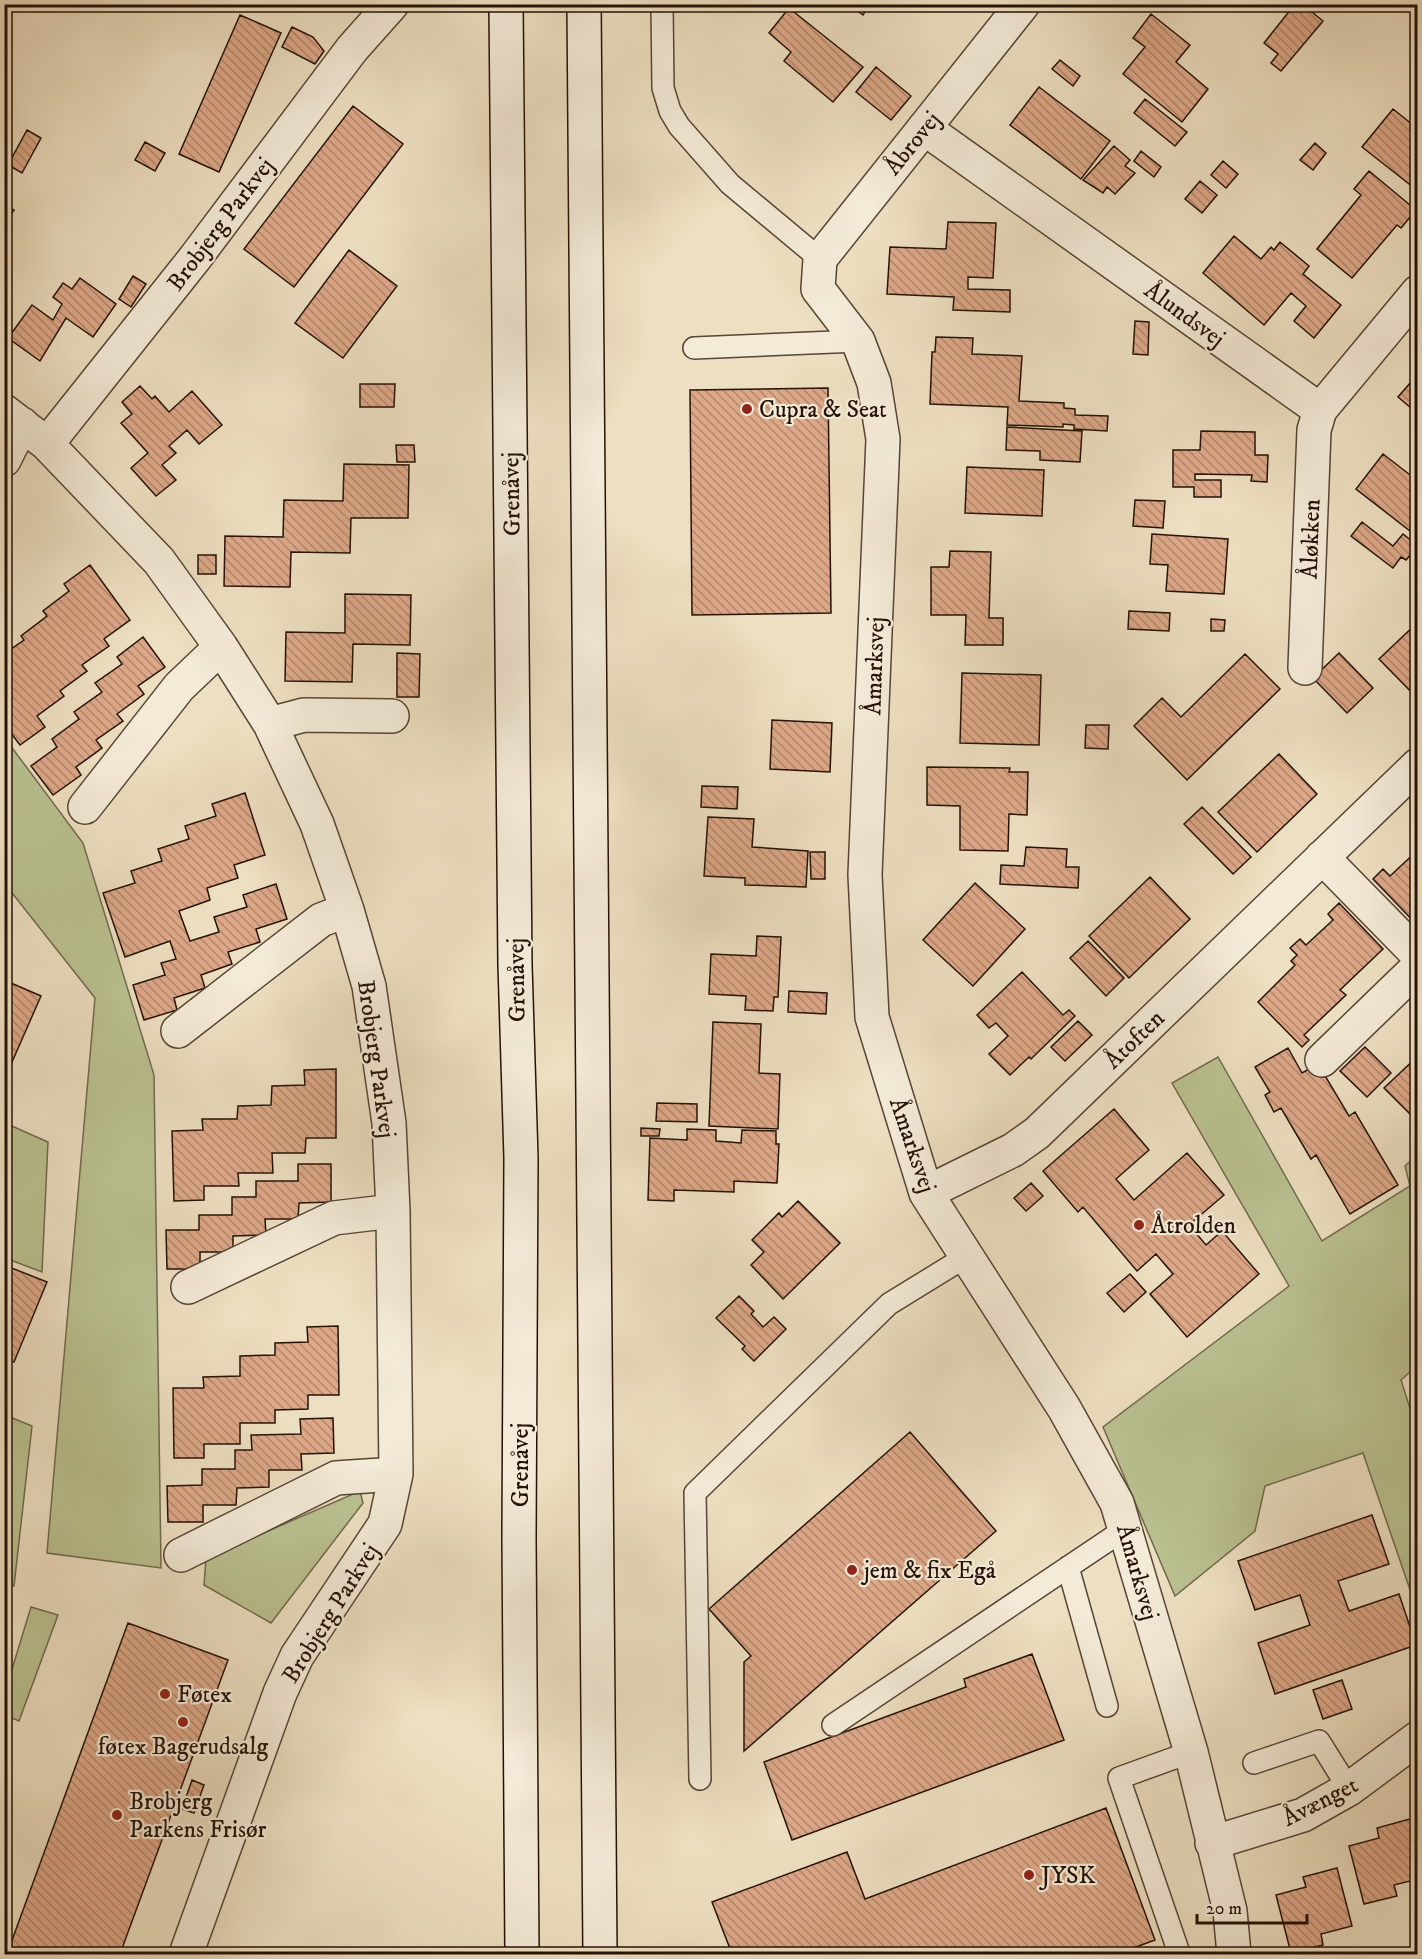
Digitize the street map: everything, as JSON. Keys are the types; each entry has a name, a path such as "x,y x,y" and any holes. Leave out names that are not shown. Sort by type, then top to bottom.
{"street":[{"name":"Brobjerg Parkvej","path":"47,444 195,258 352,49 392,4"},
{"name":"Grenåvej","path":"506,4 515,965 521,1158 522,1954"},
{"path":"584,4 600,1954"},
{"name":"Åbrovej","path":"819,274 924,128 1023,4"},
{"name":"Ålundsvej","path":"924,128 1320,410"},
{"name":"Åmarksvej","path":"819,274 858,341 874,383 883,440 865,875 872,1017 926,1192 1064,1408 1118,1503 1191,1752 1230,1911 1234,1954"},
{"path":"1320,410 1418,292"},
{"name":"Åløkken","path":"1305,668 1314,430 1320,410"},
{"name":"Brobjerg Parkvej","path":"4,460 13,417 47,444 159,561 221,646 270,724 317,824 347,910 376,1019 389,1124 393,1211 396,1474 385,1524 297,1656 280,1694 186,1954"},
{"path":"85,807 179,687 221,646"},
{"path":"270,724 304,714 392,716"},
{"name":"Åtoften","path":"926,1192 1013,1150 1037,1133 1418,765"},
{"path":"1322,857 1418,955"},
{"path":"178,1031 321,920 347,910"},
{"path":"1322,1059 1418,967"},
{"path":"188,1287 334,1218 393,1211"},
{"path":"181,1555 336,1478 396,1474"},
{"name":"Åvænget","path":"1212,1843 1303,1815 1349,1789 1418,1738"}],"lane":[{"path":"662,4 663,88 670,111 679,126 730,184 819,274"},
{"path":"694,348 858,341"},
{"path":"700,1779 695,1493 889,1304 968,1256"},
{"path":"833,1725 1125,1529"},
{"path":"1068,1567 1107,1706"},
{"path":"1254,1763 1319,1741 1349,1789"},
{"path":"1175,1954 1179,1953 1119,1778 1191,1752"}],"green space":[{"path":"4,737 83,843 154,1075 161,1568 47,1553 95,998 5,884"},
{"path":"1218,1057 1322,1241 1410,1186 1405,1166 1417,1155 1417,1366 1401,1380 1417,1430 1417,1610 1363,1453 1265,1486 1255,1531 1175,1596 1103,1427 1289,1286 1172,1083"},
{"path":"5,1123 48,1142 42,1272 5,1258"},
{"path":"5,1415 32,1426 14,1586 5,1582"},
{"path":"360,1491 363,1503 271,1623 204,1585 206,1558"},
{"path":"31,1607 58,1615 19,1721 5,1715 5,1692"}],"building":[{"path":"848,4 870,4 863,15"},
{"path":"1295,4 1302,4 1323,21 1281,71 1271,63 1278,54 1264,43"},
{"path":"789,8 863,67 833,102 784,61 791,52 769,33"},
{"path":"1151,14 1190,45 1176,62 1208,89 1182,122 1123,74 1145,47 1133,38"},
{"path":"240,15 281,33 219,172 179,154"},
{"path":"292,27 313,37 324,51 315,64 282,47"},
{"path":"1060,60 1080,76 1073,86 1052,69"},
{"path":"876,67 911,96 891,120 856,92"},
{"path":"1039,87 1110,141 1081,179 1010,125"},
{"path":"1145,99 1187,132 1175,146 1134,113"},
{"path":"353,106 403,144 294,287 244,249"},
{"path":"1393,109 1418,129 1418,191 1362,147"},
{"path":"27,130 41,138 22,173 8,165"},
{"path":"145,142 165,153 155,171 135,160"},
{"path":"1315,143 1326,153 1313,170 1300,160"},
{"path":"1114,146 1130,160 1125,166 1135,173 1115,194 1107,187 1103,193 1083,180"},
{"path":"1141,151 1161,167 1154,177 1134,161"},
{"path":"1223,161 1238,174 1226,188 1211,175"},
{"path":"1369,171 1416,210 1401,228 1397,225 1352,278 1317,249 1361,195 1354,189"},
{"path":"1200,181 1217,195 1202,213 1185,199"},
{"path":"4,205 14,210 4,225"},
{"path":"948,222 996,223 993,278 968,277 968,289 1010,290 1010,312 953,310 954,297 887,294 890,247 946,249"},
{"path":"1234,236 1261,259 1271,247 1274,250 1280,242 1309,266 1303,274 1341,305 1314,338 1294,321 1306,306 1291,293 1264,325 1203,273"},
{"path":"349,250 397,286 343,358 295,323"},
{"path":"133,276 146,284 131,307 119,299"},
{"path":"80,278 116,304 93,337 66,318 40,361 8,338 32,305 53,320 62,304 53,297 63,283 72,289"},
{"path":"1135,321 1149,322 1148,355 1133,354"},
{"path":"936,337 973,338 972,354 1022,356 1019,401 1064,403 1064,408 1075,409 1075,415 1108,416 1107,431 1074,429 1074,425 1063,424 1063,427 1007,425 1008,407 930,404 932,352 935,352"},
{"path":"1418,374 1418,414 1398,397"},
{"path":"360,384 395,384 394,407 360,407"},
{"path":"140,386 152,399 155,396 169,412 192,391 222,425 199,444 187,430 169,446 176,453 162,465 176,480 156,496 131,468 148,453 121,423 132,414 122,402"},
{"path":"828,388 831,613 692,615 690,390"},
{"path":"1007,427 1082,431 1080,462 1040,460 1040,451 1006,450"},
{"path":"1201,431 1255,432 1255,455 1268,455 1267,482 1251,481 1252,475 1195,474 1195,480 1221,480 1221,497 1194,497 1194,487 1173,487 1173,450 1200,450"},
{"path":"396,445 414,445 415,462 397,462"},
{"path":"1383,454 1418,481 1418,522 1410,531 1356,489"},
{"path":"344,464 409,465 408,518 351,518 350,553 291,552 290,587 224,586 225,536 283,537 284,500 343,501"},
{"path":"967,467 1044,470 1042,516 965,513"},
{"path":"1135,500 1165,501 1163,528 1133,526"},
{"path":"1362,522 1393,546 1403,534 1418,546 1406,560 1401,557 1393,568 1351,536"},
{"path":"1152,534 1228,539 1224,594 1166,591 1168,565 1150,564"},
{"path":"950,551 991,552 989,618 1003,618 1003,645 965,645 966,615 931,615 931,567 949,567"},
{"path":"198,555 216,555 216,574 198,574"},
{"path":"90,565 130,620 104,639 109,646 82,665 87,671 60,691 64,696 37,716 45,727 20,745 4,724 4,654 24,640 21,636 47,616 43,611 69,591 64,584"},
{"path":"345,594 411,595 410,645 353,644 352,682 285,681 286,632 345,633"},
{"path":"1129,611 1170,613 1169,631 1128,629"},
{"path":"1211,619 1225,620 1224,631 1211,631"},
{"path":"1418,622 1418,699 1379,659"},
{"path":"143,637 165,667 138,686 144,694 117,714 123,721 96,740 102,748 76,767 81,775 53,795 31,766 57,747 52,739 79,719 74,712 102,692 95,683 122,664 117,657"},
{"path":"397,653 420,654 419,697 397,697"},
{"path":"1339,653 1373,688 1347,713 1313,678"},
{"path":"1245,654 1280,689 1187,780 1134,726 1162,698 1181,717"},
{"path":"962,673 1041,675 1039,745 960,743"},
{"path":"772,720 832,723 830,772 770,769"},
{"path":"1086,725 1109,725 1108,749 1085,748"},
{"path":"1279,754 1317,794 1257,852 1218,812"},
{"path":"927,767 1010,768 1009,772 1028,772 1027,815 1009,814 1008,851 960,850 960,806 927,805"},
{"path":"702,786 738,787 737,809 701,807"},
{"path":"245,793 265,855 234,865 238,878 207,888 210,900 179,911 190,941 219,932 214,917 247,907 243,895 276,884 287,919 256,929 260,942 228,952 232,964 201,975 205,988 174,998 177,1010 144,1020 133,985 165,975 161,963 176,959 170,941 125,957 103,893 135,883 131,871 162,861 158,849 189,839 185,826 216,816 212,804"},
{"path":"1202,807 1251,857 1233,874 1184,824"},
{"path":"708,817 754,819 752,847 808,851 806,887 745,885 745,878 704,876"},
{"path":"1026,847 1067,849 1066,867 1079,867 1078,888 1000,884 1001,865 1024,866"},
{"path":"1418,850 1418,926 1373,879 1383,869 1390,876"},
{"path":"810,852 825,852 825,879 811,879"},
{"path":"1150,877 1190,919 1129,978 1089,936"},
{"path":"975,883 1025,929 973,986 923,940"},
{"path":"1339,903 1383,949 1340,990 1346,995 1304,1035 1309,1040 1302,1047 1258,1002 1295,965 1291,961 1297,955 1290,948 1300,939 1306,945 1333,920 1328,914"},
{"path":"757,936 781,937 778,997 774,997 773,1011 745,1010 746,996 709,994 711,954 756,956"},
{"path":"1088,941 1124,978 1106,996 1070,958"},
{"path":"1022,972 1063,1015 1069,1010 1075,1016 1031,1059 1029,1057 1010,1075 989,1054 1008,1036 996,1023 989,1028 977,1015"},
{"path":"4,980 41,996 5,1078 4,1078"},
{"path":"789,991 827,993 826,1014 788,1012"},
{"path":"1078,1021 1092,1035 1065,1061 1051,1047"},
{"path":"713,1022 761,1024 759,1073 780,1074 778,1129 709,1126"},
{"path":"1365,1047 1391,1073 1367,1097 1340,1071"},
{"path":"1288,1048 1302,1073 1318,1064 1349,1116 1355,1112 1398,1185 1350,1214 1316,1155 1311,1159 1281,1108 1274,1112 1265,1095 1270,1092 1255,1067"},
{"path":"1418,1056 1418,1122 1384,1088"},
{"path":"336,1069 336,1138 306,1138 305,1153 272,1153 273,1173 238,1173 239,1186 204,1186 204,1200 174,1201 172,1131 203,1130 202,1119 237,1119 238,1106 271,1105 272,1086 305,1085 304,1070"},
{"path":"657,1103 697,1104 697,1122 656,1121"},
{"path":"1114,1109 1149,1150 1116,1179 1134,1200 1187,1153 1224,1195 1189,1225 1206,1245 1222,1231 1259,1274 1187,1337 1150,1294 1173,1274 1156,1254 1137,1271 1083,1207 1078,1212 1043,1171"},
{"path":"641,1128 660,1129 659,1136 641,1136"},
{"path":"687,1129 716,1130 716,1141 741,1143 742,1130 776,1131 776,1144 779,1144 777,1183 734,1181 734,1192 674,1190 674,1201 648,1200 650,1138 687,1140"},
{"path":"298,1164 331,1164 331,1202 299,1203 298,1219 265,1219 266,1235 233,1236 233,1252 200,1252 200,1269 167,1269 166,1230 199,1230 199,1215 232,1215 232,1197 256,1197 256,1181 298,1181"},
{"path":"1031,1183 1043,1196 1026,1211 1014,1198"},
{"path":"798,1201 840,1243 783,1299 751,1265 764,1252 752,1240 779,1213 782,1217"},
{"path":"4,1265 47,1282 14,1362 4,1358"},
{"path":"1130,1274 1146,1292 1124,1312 1107,1293"},
{"path":"739,1296 754,1311 751,1314 763,1327 774,1317 786,1329 754,1361 742,1349 745,1346 716,1318"},
{"path":"338,1326 339,1395 308,1395 308,1409 275,1410 275,1423 240,1423 240,1444 204,1444 204,1458 174,1458 173,1388 204,1388 203,1377 240,1376 240,1356 275,1355 275,1343 308,1342 307,1327"},
{"path":"333,1418 334,1453 301,1454 302,1470 269,1470 269,1487 237,1488 236,1505 203,1505 203,1522 168,1522 167,1486 202,1485 202,1469 235,1469 235,1450 252,1450 251,1435 301,1434 300,1419"},
{"name":"jem & fix Egå","path":"910,1432 996,1531 744,1751 744,1662 751,1656 709,1609"},
{"path":"1372,1515 1389,1564 1338,1581 1349,1611 1399,1594 1416,1645 1275,1694 1258,1643 1310,1625 1300,1595 1255,1610 1238,1561"},
{"path":"128,1623 228,1660 120,1954 7,1954"},
{"path":"1032,1654 1064,1740 792,1840 764,1762 966,1687 964,1679"},
{"path":"1342,1680 1352,1709 1323,1719 1313,1690"},
{"path":"192,1780 204,1785 194,1813 182,1809"},
{"name":"JYSK","path":"1106,1808 1155,1940 1117,1954 732,1954 712,1902 847,1852 865,1899"},
{"path":"1410,1819 1418,1847 1418,1879 1394,1885 1397,1896 1364,1904 1349,1846 1379,1838 1377,1828"},
{"path":"1337,1868 1352,1926 1321,1934 1323,1945 1291,1953 1276,1895 1306,1887 1303,1877"}],"place":[{"name":"Cupra & Seat","path":"747,409"},
{"name":"Åtrolden","path":"1139,1225"},
{"name":"jem & fix Egå","path":"852,1570"},
{"name":"Føtex","path":"165,1694"},
{"name":"føtex Bagerudsalg","path":"183,1722"},
{"name":"Brobjerg Parkens Frisør","path":"117,1815"},
{"name":"JYSK","path":"1029,1875"}]}
